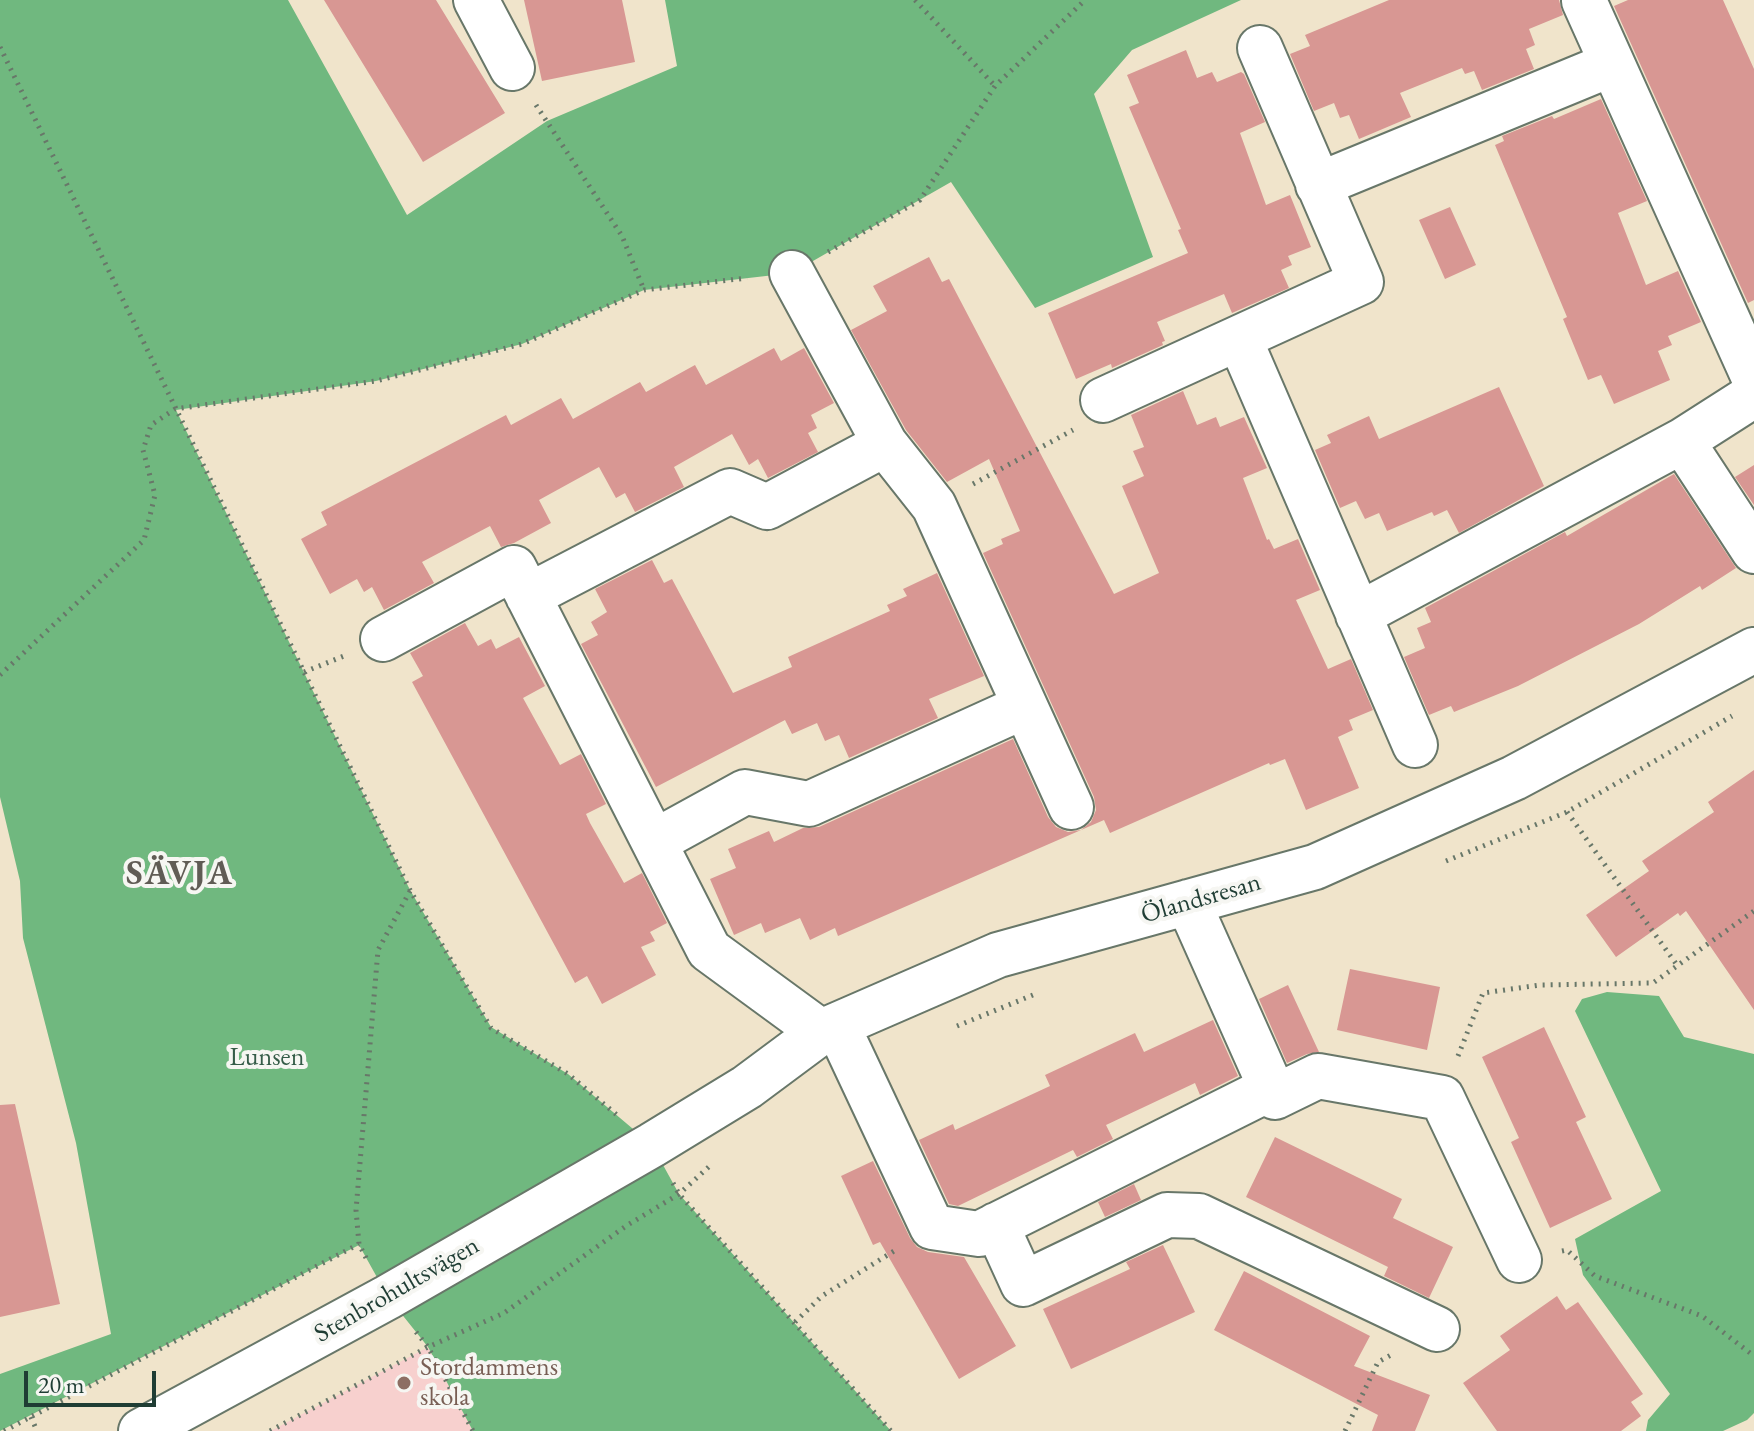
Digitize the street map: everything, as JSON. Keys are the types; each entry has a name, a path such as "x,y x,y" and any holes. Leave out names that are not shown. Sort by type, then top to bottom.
{"street":[{"path":"476,0 512,68"},
{"path":"1584,1 1754,378"},
{"path":"1103,400 1361,282 1260,48"},
{"path":"1318,185 1612,64"},
{"path":"792,273 885,444 934,506 1071,807"},
{"path":"1239,338 1415,745"},
{"path":"1358,615 1682,441 1754,395"},
{"path":"1682,441 1754,551"},
{"path":"528,596 730,491 767,507 885,444"},
{"path":"383,639 514,568 709,950 829,1028 932,1227 979,1234 1271,1088"},
{"name":"Ölandsresan","path":"652,1145 747,1087 829,1028 998,955 1315,867 1529,771 1754,650"},
{"path":"654,842 745,792 809,804 1025,706"},
{"path":"1188,902 1275,1097 1318,1076 1442,1098 1519,1260"},
{"name":"Stenbrohultsvägen","path":"141,1431 388,1297 652,1145"},
{"path":"996,1225 1023,1284 1167,1215 1199,1216 1437,1329"}],"path":[{"path":"915,0 995,86"},
{"path":"0,675 144,540 155,495 143,450 151,425 175,409 391,378 522,344 644,290 792,273 920,200 995,86 1085,0"},
{"path":"0,47 410,890 491,1028 568,1074 652,1145 679,1194 891,1431"},
{"path":"512,68 622,236 644,290"},
{"path":"934,506 1094,419 1103,400"},
{"path":"1567,812 1677,965"},
{"path":"410,890 378,950 356,1210 359,1244 388,1297 428,1347 473,1431"},
{"path":"1442,1098 1483,993 1540,985 1653,983 1754,911"},
{"path":"270,1431 428,1347 504,1313 626,1226 679,1194"},
{"path":"795,1322 822,1296 932,1227"},
{"path":"4,1431 359,1244"},
{"path":"1519,1260 1567,1250 1595,1276 1702,1316 1754,1356"},
{"path":"1345,1431 1378,1362 1437,1329"},
{"path":"31,1417 37,1431"}],"shaded area":[{"name":"Stordammens skola","path":"428,1347 473,1431 271,1431 293,1419"}],"green space":[{"name":"Lunsen","path":"0,0 288,0 407,215 547,121 677,66 665,0 1241,0 1132,50 1094,94 1153,257 1035,308 951,182 792,273 644,290 522,344 376,381 176,410 410,890 491,1027 568,1074 652,1145 679,1194 891,1431 473,1431 428,1347 388,1297 359,1245 0,1431 0,1374 111,1334 76,1143 23,938 20,881 0,797"},
{"path":"1607,992 1659,996 1684,1037 1754,1054 1754,1413 1747,1420 1723,1431 1646,1431 1648,1420 1670,1394 1583,1275 1575,1239 1661,1191 1575,1011 1582,999"}],"building":[{"path":"324,0 436,0 505,113 423,162"},
{"path":"524,0 622,0 635,62 542,81"},
{"path":"1389,0 1559,0 1563,15 1529,29 1535,45 1526,49 1534,69 1482,90 1474,71 1465,74 1462,68 1400,93 1411,117 1359,139 1349,115 1340,118 1334,103 1314,111 1290,54 1310,46 1305,35"},
{"path":"1628,0 1723,0 1754,69 1754,300 1748,303 1614,6"},
{"path":"1186,50 1197,78 1212,72 1217,82 1241,72 1244,74 1265,122 1240,133 1266,205 1290,195 1311,247 1288,256 1292,265 1281,270 1289,288 1232,313 1224,294 1157,322 1165,341 1163,345 1112,368 1111,364 1076,379 1048,313 1188,253 1178,230 1181,229 1129,107 1139,103 1127,75"},
{"path":"1601,99 1647,201 1618,213 1646,285 1678,271 1701,322 1668,336 1672,345 1658,351 1670,380 1614,404 1601,375 1588,380 1563,319 1567,317 1495,145 1504,141 1502,136"},
{"path":"1450,207 1476,265 1445,279 1419,220"},
{"path":"929,257 942,282 949,279 1114,594 1159,573 1122,486 1144,476 1133,451 1144,447 1131,415 1183,391 1197,425 1216,417 1220,427 1244,417 1267,468 1243,478 1267,540 1274,549 1298,539 1320,590 1296,600 1328,669 1351,659 1373,710 1349,720 1353,730 1338,737 1359,788 1306,810 1285,759 1269,763 1110,833 1104,820 838,936 835,928 810,940 800,918 765,933 761,923 734,935 710,879 736,868 728,849 769,831 774,842 803,828 819,827 1013,739 1048,817 1056,827 1068,832 1081,830 1091,822 1096,810 1094,797 983,553 1003,544 1001,539 1020,531 989,459 947,482 906,430 851,330 887,311 873,286"},
{"path":"774,348 781,361 804,348 834,403 811,415 817,428 808,433 818,452 768,478 758,459 749,465 732,434 674,467 684,487 635,512 625,493 616,498 599,467 539,500 551,523 501,547 490,526 422,562 434,583 384,610 372,587 364,592 357,579 330,594 301,539 327,525 321,512 506,415 511,425 561,398 573,419 640,382 646,392 695,365 706,385"},
{"path":"1499,387 1544,486 1459,533 1447,510 1434,516 1432,512 1387,531 1379,513 1365,519 1356,501 1340,508 1315,450 1331,443 1327,435 1369,416 1379,439"},
{"path":"1754,465 1754,505 1735,477"},
{"path":"1674,474 1736,568 1702,590 1700,586 1639,624 1518,686 1454,712 1451,706 1429,715 1404,657 1425,648 1417,628 1431,622 1425,608 1565,532 1567,536"},
{"path":"652,560 664,583 672,579 733,693 792,667 788,657 890,611 887,605 907,596 903,589 937,573 984,676 929,699 938,718 849,758 839,735 825,741 817,723 792,734 785,720 656,787 581,644 598,635 591,622 607,612 595,589"},
{"path":"465,623 478,646 491,639 496,649 519,637 545,686 523,698 560,765 581,754 606,804 586,814 590,823 624,883 642,873 667,923 650,932 655,941 641,947 656,975 602,1004 587,976 575,983 412,682 423,676 410,653"},
{"path":"1754,770 1754,1010 1686,911 1680,916 1678,913 1616,957 1586,915 1649,871 1642,861 1714,812 1708,802"},
{"path":"1350,969 1440,987 1427,1050 1337,1030"},
{"path":"1288,985 1319,1052 1287,1063 1259,999"},
{"path":"1213,1020 1238,1076 1200,1095 1195,1083 1106,1125 1113,1139 1077,1157 1073,1150 958,1206 949,1204 919,1140 953,1124 955,1130 1050,1086 1045,1075 1135,1033 1144,1052"},
{"path":"1544,1027 1586,1117 1576,1122 1612,1199 1550,1228 1511,1142 1519,1138 1482,1057"},
{"path":"15,1104 60,1304 0,1317 0,1105"},
{"path":"1275,1137 1402,1199 1393,1218 1453,1247 1429,1298 1384,1276 1388,1267 1246,1197"},
{"path":"873,1161 910,1238 917,1247 928,1252 964,1257 1016,1346 959,1379 880,1242 873,1245 841,1176"},
{"path":"1134,1184 1141,1200 1105,1217 1098,1202"},
{"path":"1163,1245 1195,1312 1071,1369 1043,1309 1130,1269 1126,1262"},
{"path":"1244,1271 1370,1336 1354,1366 1430,1395 1415,1431 1372,1431 1378,1415 1214,1330"},
{"path":"1557,1296 1566,1310 1578,1302 1643,1394 1631,1402 1641,1416 1621,1431 1497,1431 1463,1383 1510,1350 1500,1336"}],"place":[{"name":"Stordammens skola","path":"404,1383"}],"district":[{"name":"SÄVJA","path":"180,875"}]}
